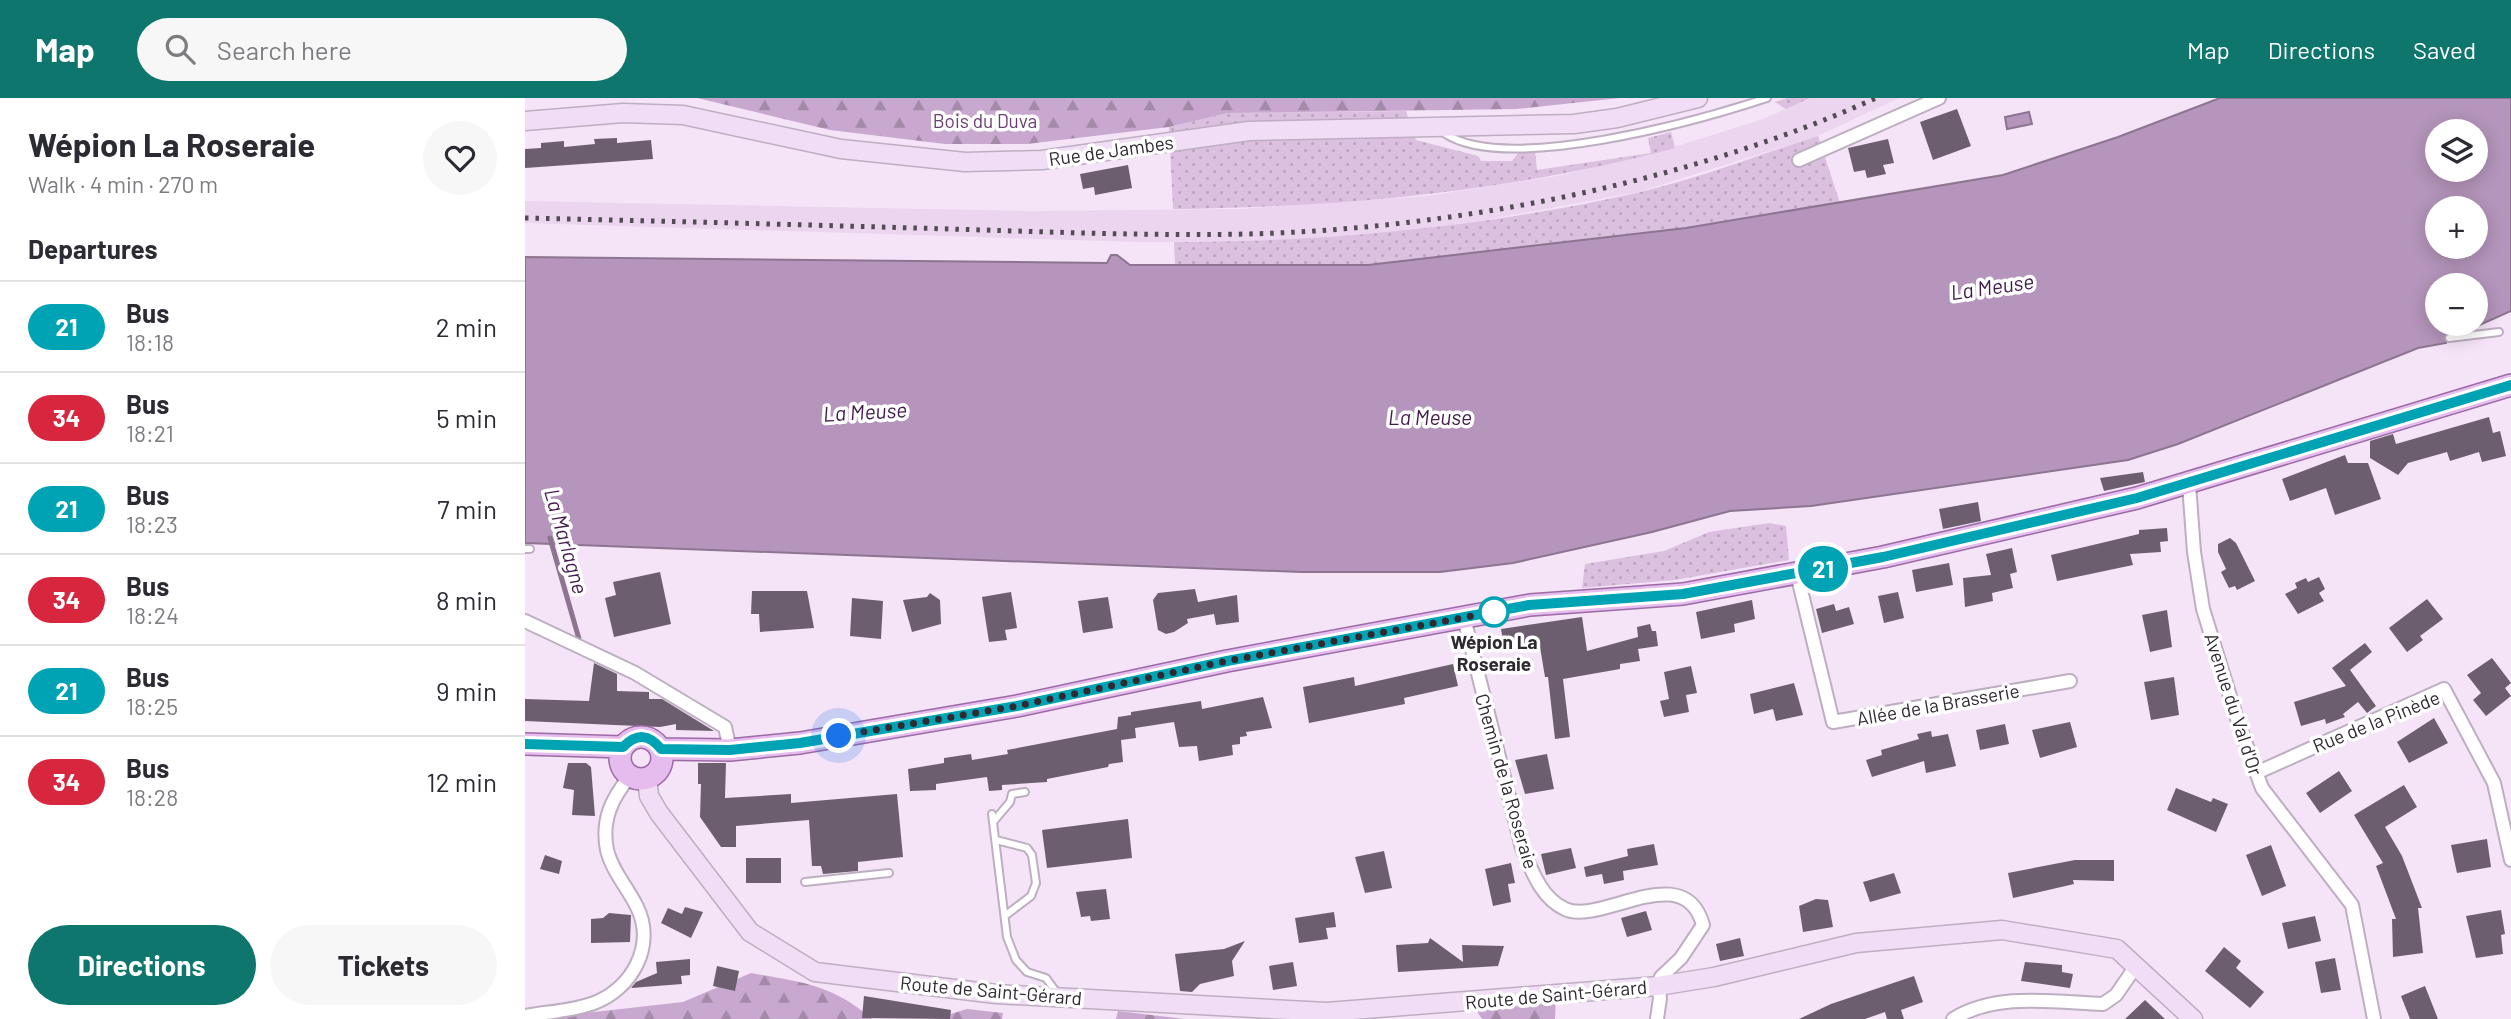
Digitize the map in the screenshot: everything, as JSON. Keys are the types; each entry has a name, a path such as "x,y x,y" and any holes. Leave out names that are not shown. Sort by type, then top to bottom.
{"main road":[{"name":"Rue de Jambes","path":"525,121 623,113 683,115 841,149 965,162 1042,160 1249,131 1574,124 1617,118 1698,98"},
{"path":"661,749 730,750 800,743 1017,706 1227,661 1529,605 1683,594 1797,574 1896,554 2189,484 2339,435 2511,385"},
{"path":"643,736 654,740 661,749 663,761 657,772 638,777 622,768 620,758 623,747 631,739 643,736"},
{"path":"525,744 623,747"},
{"name":"Route de Saint-Gérard","path":"638,777 659,813 750,932 815,972 996,994 1327,1012 1658,986 1714,977 1856,943 2002,930 2117,949 2193,1019"}],"street":[{"path":"1799,160 1938,98"},
{"name":"Avenue du Val d'Or","path":"2189,484 2194,552 2203,608 2256,773 2262,789 2352,905 2374,1019"},
{"name":"Allée de la Brasserie","path":"1797,574 1833,722 2070,681"},
{"name":"Chemin de la Roseraie","path":"1464,618 1522,848 1537,883 1563,909 1579,914 1624,900 1667,896 1685,898 1699,911 1703,925 1690,947 1661,976 1658,986"},
{"path":"525,621 635,673 725,727 730,750"},
{"name":"Rue de la Pinède","path":"2256,773 2444,689 2494,783 2511,860"},
{"path":"525,1016 594,1003 619,988 635,969 643,954 639,909 619,877 607,850 606,814 615,794 638,777"},
{"path":"1953,1019 1968,1010 2007,1001 2103,1004 2116,995 2136,966"},
{"path":"1657,1019 1660,998 1658,986"}],"lane":[{"path":"1436,127 1451,138 1475,147 1574,144 1662,128 1767,98"},
{"path":"2449,338 2499,332"},
{"path":"1025,792 1011,794 1010,802 993,818 1007,937 1016,960 1027,972 1046,978 1061,998"},
{"path":"996,840 1027,848 1032,855 1036,883 1031,896 1006,915"},
{"path":"805,882 890,873"}],"shaded area":[{"path":"1787,98 1810,98 1786,109 1775,102"},
{"path":"1810,98 1899,98 1818,136 1638,192 1437,229 1266,242 1136,242 525,223 525,201 1029,211 1239,209 1427,196 1557,176 1652,154 1763,119"},
{"path":"1406,111 1416,140 1478,156 1481,161 1512,161 1519,152 1535,151 1537,170 1651,153 1648,138 1671,132 1675,148 1551,176 1426,194 1300,205 1173,209 1169,127 1228,113"},
{"path":"1818,136 1840,203 1686,228 1368,265 1175,266 1174,242 1349,235 1522,215 1659,187"},
{"path":"1769,523 1786,526 1789,560 1675,580 1582,588 1585,564 1664,551 1709,532"}],"green space":[{"name":"Bois du Duva","path":"697,98 1620,98 1517,109 1228,113 1169,127 1027,144 945,144 830,130"},
{"path":"751,973 801,982 829,991 872,1019 532,1019 683,1002"},
{"path":"1556,994 1555,1019 1482,1019 1470,1001"},
{"path":"967,1009 1003,1013 1002,1019 934,1019"},
{"path":"1118,1011 1185,1019 1116,1019"}],"water":[{"name":"La Meuse","path":"2220,98 2511,98 2511,311 2488,321 2488,273 2425,273 2425,336 2447,336 2446,343 2418,348 2178,444 2128,460 1811,506 1730,511 1652,532 1513,563 1440,572 1301,572 525,543 525,257 1107,263 1111,255 1117,255 1130,265 1368,265 1686,228 2003,175 2118,137"},
{"path":"2029,112 2032,124 2007,129 2005,117"}],"building":[{"path":"1957,109 1971,146 1933,160 1920,122"},
{"path":"617,138 617,143 651,140 653,159 525,168 525,149 541,148 541,143 564,141 564,147 595,144 594,139"},
{"path":"1888,139 1894,163 1883,165 1886,174 1867,178 1865,170 1854,172 1848,148"},
{"path":"1128,165 1132,188 1095,195 1094,187 1083,189 1080,174"},
{"path":"2489,417 2493,433 2500,431 2506,456 2482,462 2479,452 2450,461 2447,452 2408,463 2398,475 2370,458 2370,441 2393,434 2396,444"},
{"path":"2345,455 2348,463 2368,463 2381,499 2335,515 2326,488 2290,501 2282,479"},
{"path":"2143,472 2145,482 2104,491 2100,478"},
{"path":"1978,502 1981,521 1943,529 1939,509"},
{"path":"2167,528 2168,541 2160,542 2161,552 2130,554 2133,565 2057,581 2051,555 2139,534 2139,530"},
{"path":"2230,538 2236,543 2255,581 2237,590 2235,586 2229,588 2221,572 2226,569 2218,552 2218,544"},
{"path":"2012,548 2017,572 2010,574 2013,588 1992,593 1993,601 1965,607 1963,578 1991,575 1986,554"},
{"path":"1949,563 1953,585 1916,592 1912,570"},
{"path":"660,572 671,624 614,637 605,598 616,595 613,582"},
{"path":"2319,577 2325,589 2319,593 2324,601 2298,614 2285,594 2297,588 2295,583 2306,578 2308,582"},
{"path":"1195,589 1198,602 1237,595 1239,622 1216,625 1214,614 1187,619 1188,623 1174,632 1166,634 1158,630 1153,600 1158,593"},
{"path":"752,591 807,591 814,628 760,632 759,614 751,614"},
{"path":"1011,592 1017,628 1005,630 1007,640 989,642 982,597"},
{"path":"1898,592 1904,618 1884,623 1878,596"},
{"path":"930,593 940,600 941,624 912,632 903,600 927,597"},
{"path":"1108,597 1113,628 1083,633 1078,601"},
{"path":"852,598 883,601 881,639 850,636"},
{"path":"2427,599 2443,619 2420,636 2423,640 2407,652 2389,628"},
{"path":"1752,600 1755,619 1734,624 1735,632 1701,639 1696,612"},
{"path":"1834,604 1836,611 1849,607 1854,624 1822,633 1816,609"},
{"path":"2167,610 2172,647 2150,652 2142,615"},
{"path":"1582,617 1587,651 1638,637 1637,627 1650,624 1652,631 1656,631 1658,646 1638,649 1640,661 1620,664 1620,669 1563,679 1570,737 1555,739 1548,677 1545,677 1540,647 1505,651 1501,629"},
{"path":"2365,643 2372,652 2350,670 2376,706 2367,713 2358,702 2343,714 2345,717 2326,724 2325,719 2301,726 2294,702 2346,686 2332,668"},
{"path":"2492,658 2511,683 2505,688 2511,696 2486,716 2473,700 2481,693 2467,675"},
{"path":"594,663 617,674 617,691 649,692 649,699 662,699 714,731 676,730 676,724 660,727 525,721 525,699 589,701"},
{"path":"1453,664 1458,686 1404,698 1405,704 1309,723 1303,687 1354,677 1355,686"},
{"path":"1691,666 1697,693 1686,695 1689,712 1664,717 1660,701 1669,699 1664,672"},
{"path":"2174,677 2179,715 2151,720 2144,682"},
{"path":"1794,683 1803,715 1776,721 1773,709 1754,714 1750,694"},
{"path":"1263,697 1272,728 1246,732 1247,736 1240,737 1240,744 1232,745 1233,755 1199,761 1197,746 1179,747 1174,722 1135,728 1136,738 1121,740 1123,762 1109,764 1108,767 1047,779 1047,782 1002,785 1002,790 989,791 987,777 936,784 936,790 910,791 908,769 944,763 944,758 971,754 972,760 1008,754 1007,750 1117,729 1118,717 1131,715 1131,712 1201,701 1202,709"},
{"path":"2434,718 2448,743 2409,763 2397,742"},
{"path":"2070,722 2077,747 2040,758 2032,730"},
{"path":"2005,724 2009,744 1980,750 1976,730"},
{"path":"1931,731 1932,737 1948,734 1956,766 1926,773 1924,761 1872,777 1866,760 1882,755 1881,750 1919,739 1917,734"},
{"path":"1547,754 1554,789 1525,794 1515,760"},
{"path":"568,763 586,763 591,767 595,816 572,815 574,790 563,788"},
{"path":"698,763 726,763 725,798 791,794 791,803 897,794 903,857 858,862 858,871 823,874 821,866 812,866 809,820 736,826 736,847 721,847 700,817 701,784 698,784"},
{"path":"2339,771 2352,791 2320,813 2306,793"},
{"path":"2404,785 2417,807 2385,827 2402,856 2422,908 2418,908 2423,953 2393,957 2392,919 2396,919 2376,866 2383,863 2354,815"},
{"path":"2176,788 2211,802 2213,798 2228,804 2216,832 2167,810"},
{"path":"1128,819 1132,858 1047,868 1042,830"},
{"path":"2487,839 2491,867 2457,873 2451,845"},
{"path":"1654,844 1658,865 1623,871 1624,880 1604,884 1602,874 1586,877 1584,867 1628,856 1627,849"},
{"path":"2271,845 2286,886 2262,896 2246,855"},
{"path":"1571,848 1576,868 1546,875 1541,854"},
{"path":"1384,851 1392,888 1365,893 1355,857"},
{"path":"545,855 562,861 559,874 540,869"},
{"path":"746,858 781,858 781,883 746,883"},
{"path":"2075,860 2114,860 2114,881 2073,880 2074,884 2013,898 2008,873"},
{"path":"1511,863 1515,883 1508,884 1511,902 1493,906 1485,869"},
{"path":"1894,873 1901,893 1870,902 1863,882"},
{"path":"1106,889 1110,919 1091,921 1090,916 1081,917 1076,892"},
{"path":"1816,899 1828,900 1833,927 1803,932 1799,906"},
{"path":"685,907 703,912 691,938 661,923 668,908 682,914"},
{"path":"2501,910 2505,934 2501,935 2503,954 2476,958 2466,916"},
{"path":"1646,911 1652,930 1627,937 1621,918"},
{"path":"1334,912 1336,927 1326,928 1328,939 1299,943 1295,918"},
{"path":"609,913 631,915 630,942 591,943 591,919 603,918"},
{"path":"2315,916 2321,941 2288,949 2282,923"},
{"path":"1430,938 1463,962 1462,945 1504,946 1498,966 1398,972 1396,945 1428,943"},
{"path":"1740,938 1744,956 1720,961 1716,944"},
{"path":"1245,941 1232,961 1234,976 1200,984 1192,992 1180,991 1175,954 1224,949"},
{"path":"2224,947 2241,961 2236,968 2264,992 2250,1008 2205,971"},
{"path":"2335,958 2341,990 2321,993 2315,962"},
{"path":"690,959 690,975 681,976 682,984 631,988 636,982 657,973 656,962"},
{"path":"1293,962 1297,986 1273,990 1269,966"},
{"path":"2025,962 2062,965 2062,972 2073,974 2070,988 2021,981"},
{"path":"717,966 739,971 735,991 713,986"},
{"path":"1914,976 1923,1002 1901,1010 1904,1019 1887,1019 1885,1012 1865,1019 1799,1019 1831,1004"},
{"path":"2425,986 2438,1019 2410,1019 2401,996"},
{"path":"864,996 951,1010 950,1019 862,1018"},
{"path":"2145,1000 2165,1019 2125,1019"}],"waterway":[{"name":"La Marlagne","path":"550,538 579,639"}],"railway":[{"path":"525,218 1136,234 1247,234 1406,223 1568,196 1649,177 1803,128 1876,98"}],"bus line":[{"name":"21","path":"525,744 623,747 631,739 643,736 654,740 661,749 730,750 800,743 1017,706 1227,661 1529,605 1683,594 1797,574 1883,557 2137,498 2511,385"}],"place":[{"name":"Wépion La Roseraie","path":"1494,612"}],"route":[{"path":"839,736 1017,706 1227,661 1494,612"}]}
